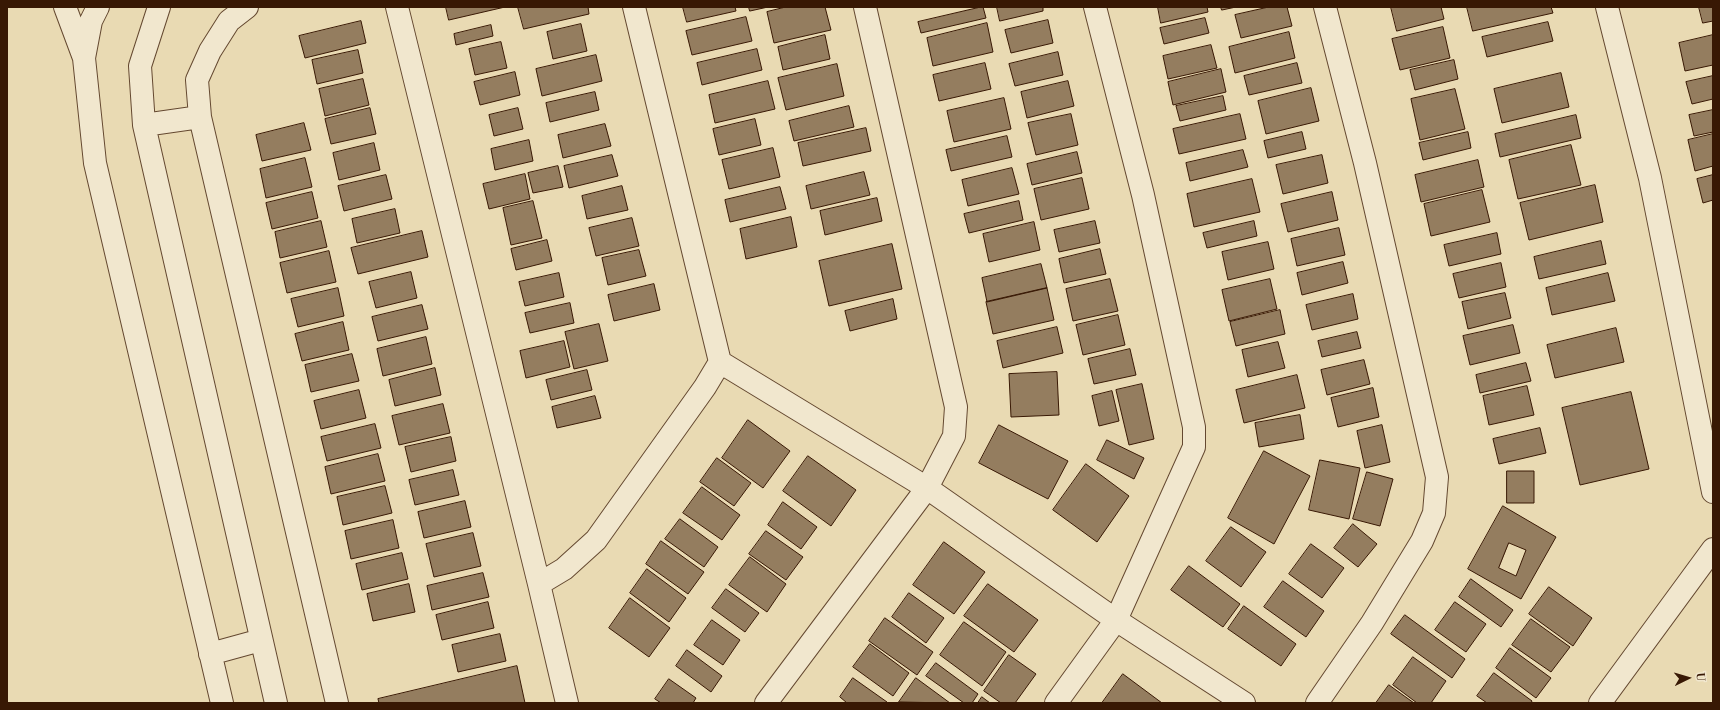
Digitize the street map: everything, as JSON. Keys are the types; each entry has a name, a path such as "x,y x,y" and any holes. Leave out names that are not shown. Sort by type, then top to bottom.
{"street":[{"path":"64,7 84,58 96,163 222,703"},
{"path":"84,58 91,21 98,7"},
{"path":"159,7 140,66 144,124 276,703"},
{"path":"247,7 230,21 210,51 197,80 200,117 337,703"},
{"path":"397,7 567,703"},
{"path":"539,584 564,569 596,540 705,387 720,362 634,7"},
{"path":"766,703 927,488 954,436 956,407 865,7"},
{"path":"1056,703 1116,620 1194,447 1194,427 1143,195 1095,7"},
{"path":"1317,703 1372,623 1422,541 1434,513 1437,477 1365,163 1325,7"},
{"path":"1607,7 1650,178 1713,492"},
{"path":"144,124 200,117"},
{"path":"720,362 927,488 1116,620 1244,703"},
{"path":"1600,703 1713,549"},
{"path":"210,654 261,640"}],"building":[{"path":"446,7 505,7 449,20"},
{"path":"518,7 588,7 589,14 524,29"},
{"path":"683,7 735,7 736,11 687,22"},
{"path":"749,7 768,7 750,11"},
{"path":"786,7 825,7 831,30 774,43 767,12"},
{"path":"983,7 986,18 921,33 918,22"},
{"path":"997,7 1043,7 1043,11 1000,21"},
{"path":"1158,7 1207,7 1208,12 1161,23"},
{"path":"1221,7 1236,7 1222,10"},
{"path":"1269,7 1287,7 1292,26 1241,38 1235,15"},
{"path":"1391,7 1441,7 1444,19 1397,31"},
{"path":"1467,7 1551,7 1553,13 1473,31"},
{"path":"1699,7 1713,7 1713,21 1703,23"},
{"path":"746,17 752,41 692,55 686,31"},
{"path":"1205,18 1209,33 1164,44 1160,28"},
{"path":"1048,20 1053,43 1011,53 1005,30"},
{"path":"361,21 366,43 305,58 299,36"},
{"path":"1548,22 1553,41 1487,57 1482,37"},
{"path":"987,23 993,52 933,66 927,38"},
{"path":"581,24 587,51 553,59 547,32"},
{"path":"491,25 493,36 456,45 454,34"},
{"path":"1443,27 1450,58 1400,70 1392,39"},
{"path":"1289,32 1295,58 1235,73 1229,47"},
{"path":"825,35 830,59 783,70 778,47"},
{"path":"1713,35 1713,65 1685,71 1679,43"},
{"path":"501,42 507,68 475,75 469,49"},
{"path":"1211,45 1217,68 1168,79 1163,56"},
{"path":"757,49 762,70 702,85 697,63"},
{"path":"358,50 363,73 317,84 312,60"},
{"path":"1058,52 1063,75 1015,86 1009,64"},
{"path":"596,55 602,81 542,96 536,69"},
{"path":"1454,60 1458,79 1415,90 1410,70"},
{"path":"985,63 991,89 939,101 933,75"},
{"path":"1297,63 1302,83 1249,95 1244,76"},
{"path":"837,64 844,96 786,110 778,78"},
{"path":"1221,69 1226,92 1173,105 1168,82"},
{"path":"515,72 520,95 480,105 474,82"},
{"path":"1561,73 1569,107 1502,123 1494,89"},
{"path":"1713,76 1713,99 1692,104 1686,82"},
{"path":"363,79 369,105 325,116 319,89"},
{"path":"768,81 775,109 715,123 709,95"},
{"path":"1068,81 1074,106 1027,118 1021,92"},
{"path":"1311,88 1319,121 1266,134 1258,101"},
{"path":"1455,89 1465,129 1420,140 1411,99"},
{"path":"595,92 599,110 550,122 546,103"},
{"path":"1223,96 1226,110 1180,121 1176,106"},
{"path":"1004,98 1011,129 954,142 947,111"},
{"path":"849,106 854,127 794,141 789,121"},
{"path":"370,108 376,134 331,144 325,119"},
{"path":"518,108 523,129 494,136 489,115"},
{"path":"1713,110 1713,132 1694,136 1689,115"},
{"path":"1071,114 1078,145 1036,155 1028,123"},
{"path":"1240,114 1246,139 1179,154 1173,129"},
{"path":"1576,115 1581,138 1500,157 1495,134"},
{"path":"755,119 761,145 719,155 713,129"},
{"path":"304,123 311,150 262,161 256,135"},
{"path":"605,124 611,146 563,158 558,135"},
{"path":"866,128 871,151 803,166 798,143"},
{"path":"1302,132 1306,149 1268,158 1264,141"},
{"path":"1468,132 1471,148 1423,160 1419,143"},
{"path":"1713,134 1713,166 1695,171 1688,140"},
{"path":"1007,136 1012,157 951,171 946,150"},
{"path":"529,140 533,161 495,170 491,149"},
{"path":"374,143 380,170 339,180 333,153"},
{"path":"1571,145 1581,185 1518,199 1509,160"},
{"path":"773,148 780,177 729,189 722,160"},
{"path":"1243,150 1248,167 1190,181 1186,163"},
{"path":"1077,152 1082,173 1032,185 1027,164"},
{"path":"612,155 618,176 569,188 564,166"},
{"path":"1322,155 1328,183 1283,194 1276,165"},
{"path":"305,158 312,187 266,198 260,169"},
{"path":"1478,160 1484,187 1421,202 1415,175"},
{"path":"558,166 563,187 533,193 528,173"},
{"path":"1012,168 1019,194 968,206 962,180"},
{"path":"864,172 870,195 811,209 806,186"},
{"path":"525,174 530,199 489,209 483,184"},
{"path":"386,175 392,199 344,211 338,186"},
{"path":"1713,175 1713,200 1703,203 1697,179"},
{"path":"1082,178 1089,209 1041,220 1034,189"},
{"path":"1252,179 1260,212 1194,227 1187,194"},
{"path":"1595,185 1603,222 1529,240 1520,203"},
{"path":"622,186 628,210 587,219 582,196"},
{"path":"780,187 786,209 730,222 725,200"},
{"path":"1482,190 1490,222 1431,236 1424,204"},
{"path":"312,192 318,218 272,229 266,203"},
{"path":"1332,192 1338,220 1288,232 1281,204"},
{"path":"877,198 882,221 825,235 820,211"},
{"path":"533,201 542,238 511,245 503,208"},
{"path":"1019,201 1023,220 969,233 964,214"},
{"path":"395,209 400,233 357,243 352,219"},
{"path":"791,217 797,247 746,259 740,229"},
{"path":"632,218 639,246 596,256 589,228"},
{"path":"321,221 327,247 280,258 275,232"},
{"path":"1095,221 1100,243 1059,252 1054,230"},
{"path":"1254,221 1257,236 1207,248 1203,233"},
{"path":"1034,222 1040,250 989,262 983,234"},
{"path":"1339,228 1345,255 1297,266 1291,239"},
{"path":"422,231 428,257 358,274 351,248"},
{"path":"1497,233 1501,254 1449,266 1444,245"},
{"path":"547,240 552,261 516,270 511,249"},
{"path":"1601,241 1606,264 1539,279 1534,257"},
{"path":"1268,242 1274,269 1228,280 1222,252"},
{"path":"892,244 902,289 829,306 819,261"},
{"path":"1100,249 1106,274 1064,283 1059,259"},
{"path":"639,250 646,276 608,285 602,258"},
{"path":"329,251 336,282 287,293 280,263"},
{"path":"1343,262 1348,283 1302,295 1297,273"},
{"path":"1501,263 1506,287 1459,298 1453,274"},
{"path":"1041,264 1047,288 987,302 982,278"},
{"path":"411,272 417,298 376,308 369,282"},
{"path":"559,273 564,297 525,306 519,282"},
{"path":"1608,273 1615,301 1552,315 1546,288"},
{"path":"1110,279 1118,311 1073,321 1066,289"},
{"path":"1270,279 1277,309 1229,321 1222,290"},
{"path":"654,284 660,310 614,321 608,295"},
{"path":"338,288 344,316 298,327 291,299"},
{"path":"1047,288 1054,320 993,334 986,302"},
{"path":"1505,293 1511,318 1468,329 1462,302"},
{"path":"1353,294 1358,319 1312,330 1306,305"},
{"path":"893,299 897,319 850,331 845,311"},
{"path":"570,303 574,323 530,333 525,313"},
{"path":"422,305 428,329 378,341 372,317"},
{"path":"1280,310 1285,334 1236,346 1230,322"},
{"path":"1118,315 1125,345 1083,355 1076,325"},
{"path":"343,322 349,350 302,361 295,334"},
{"path":"599,324 608,361 574,369 565,332"},
{"path":"1513,325 1520,353 1470,365 1463,336"},
{"path":"1057,327 1063,353 1003,368 997,341"},
{"path":"1616,328 1624,362 1555,378 1547,345"},
{"path":"1357,332 1361,348 1322,357 1318,341"},
{"path":"426,337 432,364 383,376 377,349"},
{"path":"564,341 570,367 526,378 520,351"},
{"path":"1278,342 1285,368 1248,377 1242,350"},
{"path":"1130,349 1136,375 1094,384 1088,359"},
{"path":"352,354 359,381 311,392 305,365"},
{"path":"1364,360 1370,384 1327,395 1321,370"},
{"path":"1526,363 1531,381 1480,393 1476,375"},
{"path":"435,368 441,395 395,406 389,380"},
{"path":"587,370 592,390 551,400 546,380"},
{"path":"1057,372 1059,415 1011,417 1009,374"},
{"path":"1297,375 1305,408 1244,423 1236,390"},
{"path":"1142,384 1154,439 1129,445 1116,390"},
{"path":"1527,386 1534,415 1489,425 1483,396"},
{"path":"1373,388 1379,417 1338,427 1331,398"},
{"path":"359,390 366,418 321,429 314,401"},
{"path":"1112,391 1119,421 1099,426 1092,396"},
{"path":"1631,392 1649,469 1580,485 1562,408"},
{"path":"595,396 601,418 557,428 552,407"},
{"path":"443,404 450,433 399,445 392,416"},
{"path":"1300,415 1304,439 1259,447 1255,423"},
{"path":"748,420 790,451 763,488 722,458"},
{"path":"375,424 381,448 327,461 321,437"},
{"path":"999,425 1068,461 1048,499 979,463"},
{"path":"1382,425 1390,462 1365,468 1357,431"},
{"path":"1540,428 1546,453 1499,464 1493,439"},
{"path":"451,437 456,461 411,472 405,447"},
{"path":"1107,440 1144,458 1134,479 1097,460"},
{"path":"1264,451 1310,476 1274,544 1228,518"},
{"path":"378,454 385,481 331,494 325,467"},
{"path":"808,456 856,490 831,526 783,491"},
{"path":"717,458 751,483 734,506 700,482"},
{"path":"1320,460 1360,468 1349,519 1309,510"},
{"path":"1086,464 1129,496 1097,542 1053,510"},
{"path":"453,470 459,495 415,505 409,480"},
{"path":"1507,471 1534,471 1534,503 1507,503"},
{"path":"1367,472 1393,479 1380,526 1353,519"},
{"path":"385,486 392,513 343,525 337,497"},
{"path":"702,487 740,515 722,540 683,513"},
{"path":"465,501 471,527 424,538 418,512"},
{"path":"783,502 817,527 801,549 768,525"},
{"path":"1503,506 1556,537 1521,599 1468,569","holes":["1509,543 1526,550 1516,576 1499,568"]},
{"path":"680,519 718,547 704,567 665,539"},
{"path":"393,520 399,548 351,559 345,531"},
{"path":"1353,524 1377,544 1358,567 1334,548"},
{"path":"1231,527 1266,552 1241,587 1206,561"},
{"path":"766,531 803,557 786,580 749,554"},
{"path":"473,533 481,566 434,577 426,544"},
{"path":"661,541 704,572 688,594 646,564"},
{"path":"944,542 985,572 954,614 913,585"},
{"path":"1311,544 1344,568 1322,598 1289,574"},
{"path":"402,553 408,579 362,590 356,564"},
{"path":"750,557 786,584 767,612 729,585"},
{"path":"1189,566 1240,604 1223,627 1171,590"},
{"path":"647,569 686,598 669,622 630,593"},
{"path":"483,573 489,597 432,610 427,586"},
{"path":"1471,579 1513,610 1501,627 1459,597"},
{"path":"1283,581 1324,611 1306,637 1264,607"},
{"path":"409,584 415,612 373,621 367,594"},
{"path":"988,584 1038,620 1014,652 964,616"},
{"path":"1549,587 1592,618 1573,646 1529,614"},
{"path":"726,589 759,613 745,632 712,608"},
{"path":"909,593 944,618 926,643 892,617"},
{"path":"630,598 670,628 649,657 609,628"},
{"path":"488,602 494,628 442,640 436,615"},
{"path":"1455,602 1486,624 1466,652 1435,630"},
{"path":"1244,606 1296,644 1281,666 1228,629"},
{"path":"1405,615 1465,659 1452,678 1391,634"},
{"path":"885,618 933,652 917,675 869,641"},
{"path":"1531,619 1570,647 1551,672 1512,645"},
{"path":"712,620 740,640 723,665 694,645"},
{"path":"964,622 1006,652 982,686 940,655"},
{"path":"500,634 506,661 458,672 452,645"},
{"path":"870,644 909,673 893,696 853,667"},
{"path":"1510,648 1551,678 1536,698 1496,668"},
{"path":"687,650 722,676 711,692 676,666"},
{"path":"1009,655 1036,674 1015,703 1001,703 984,691"},
{"path":"1413,657 1446,681 1431,703 1417,703 1393,685"},
{"path":"936,663 978,694 972,703 964,703 926,676"},
{"path":"517,666 525,703 379,703 378,699"},
{"path":"1494,673 1532,701 1531,703 1487,703 1477,696"},
{"path":"1123,674 1162,703 1102,703"},
{"path":"853,678 887,702 847,703 840,697"},
{"path":"916,678 950,703 899,702"},
{"path":"669,679 696,698 693,703 661,703 655,699"},
{"path":"1389,685 1414,703 1376,703"},
{"path":"982,697 990,703 978,703"}]}
